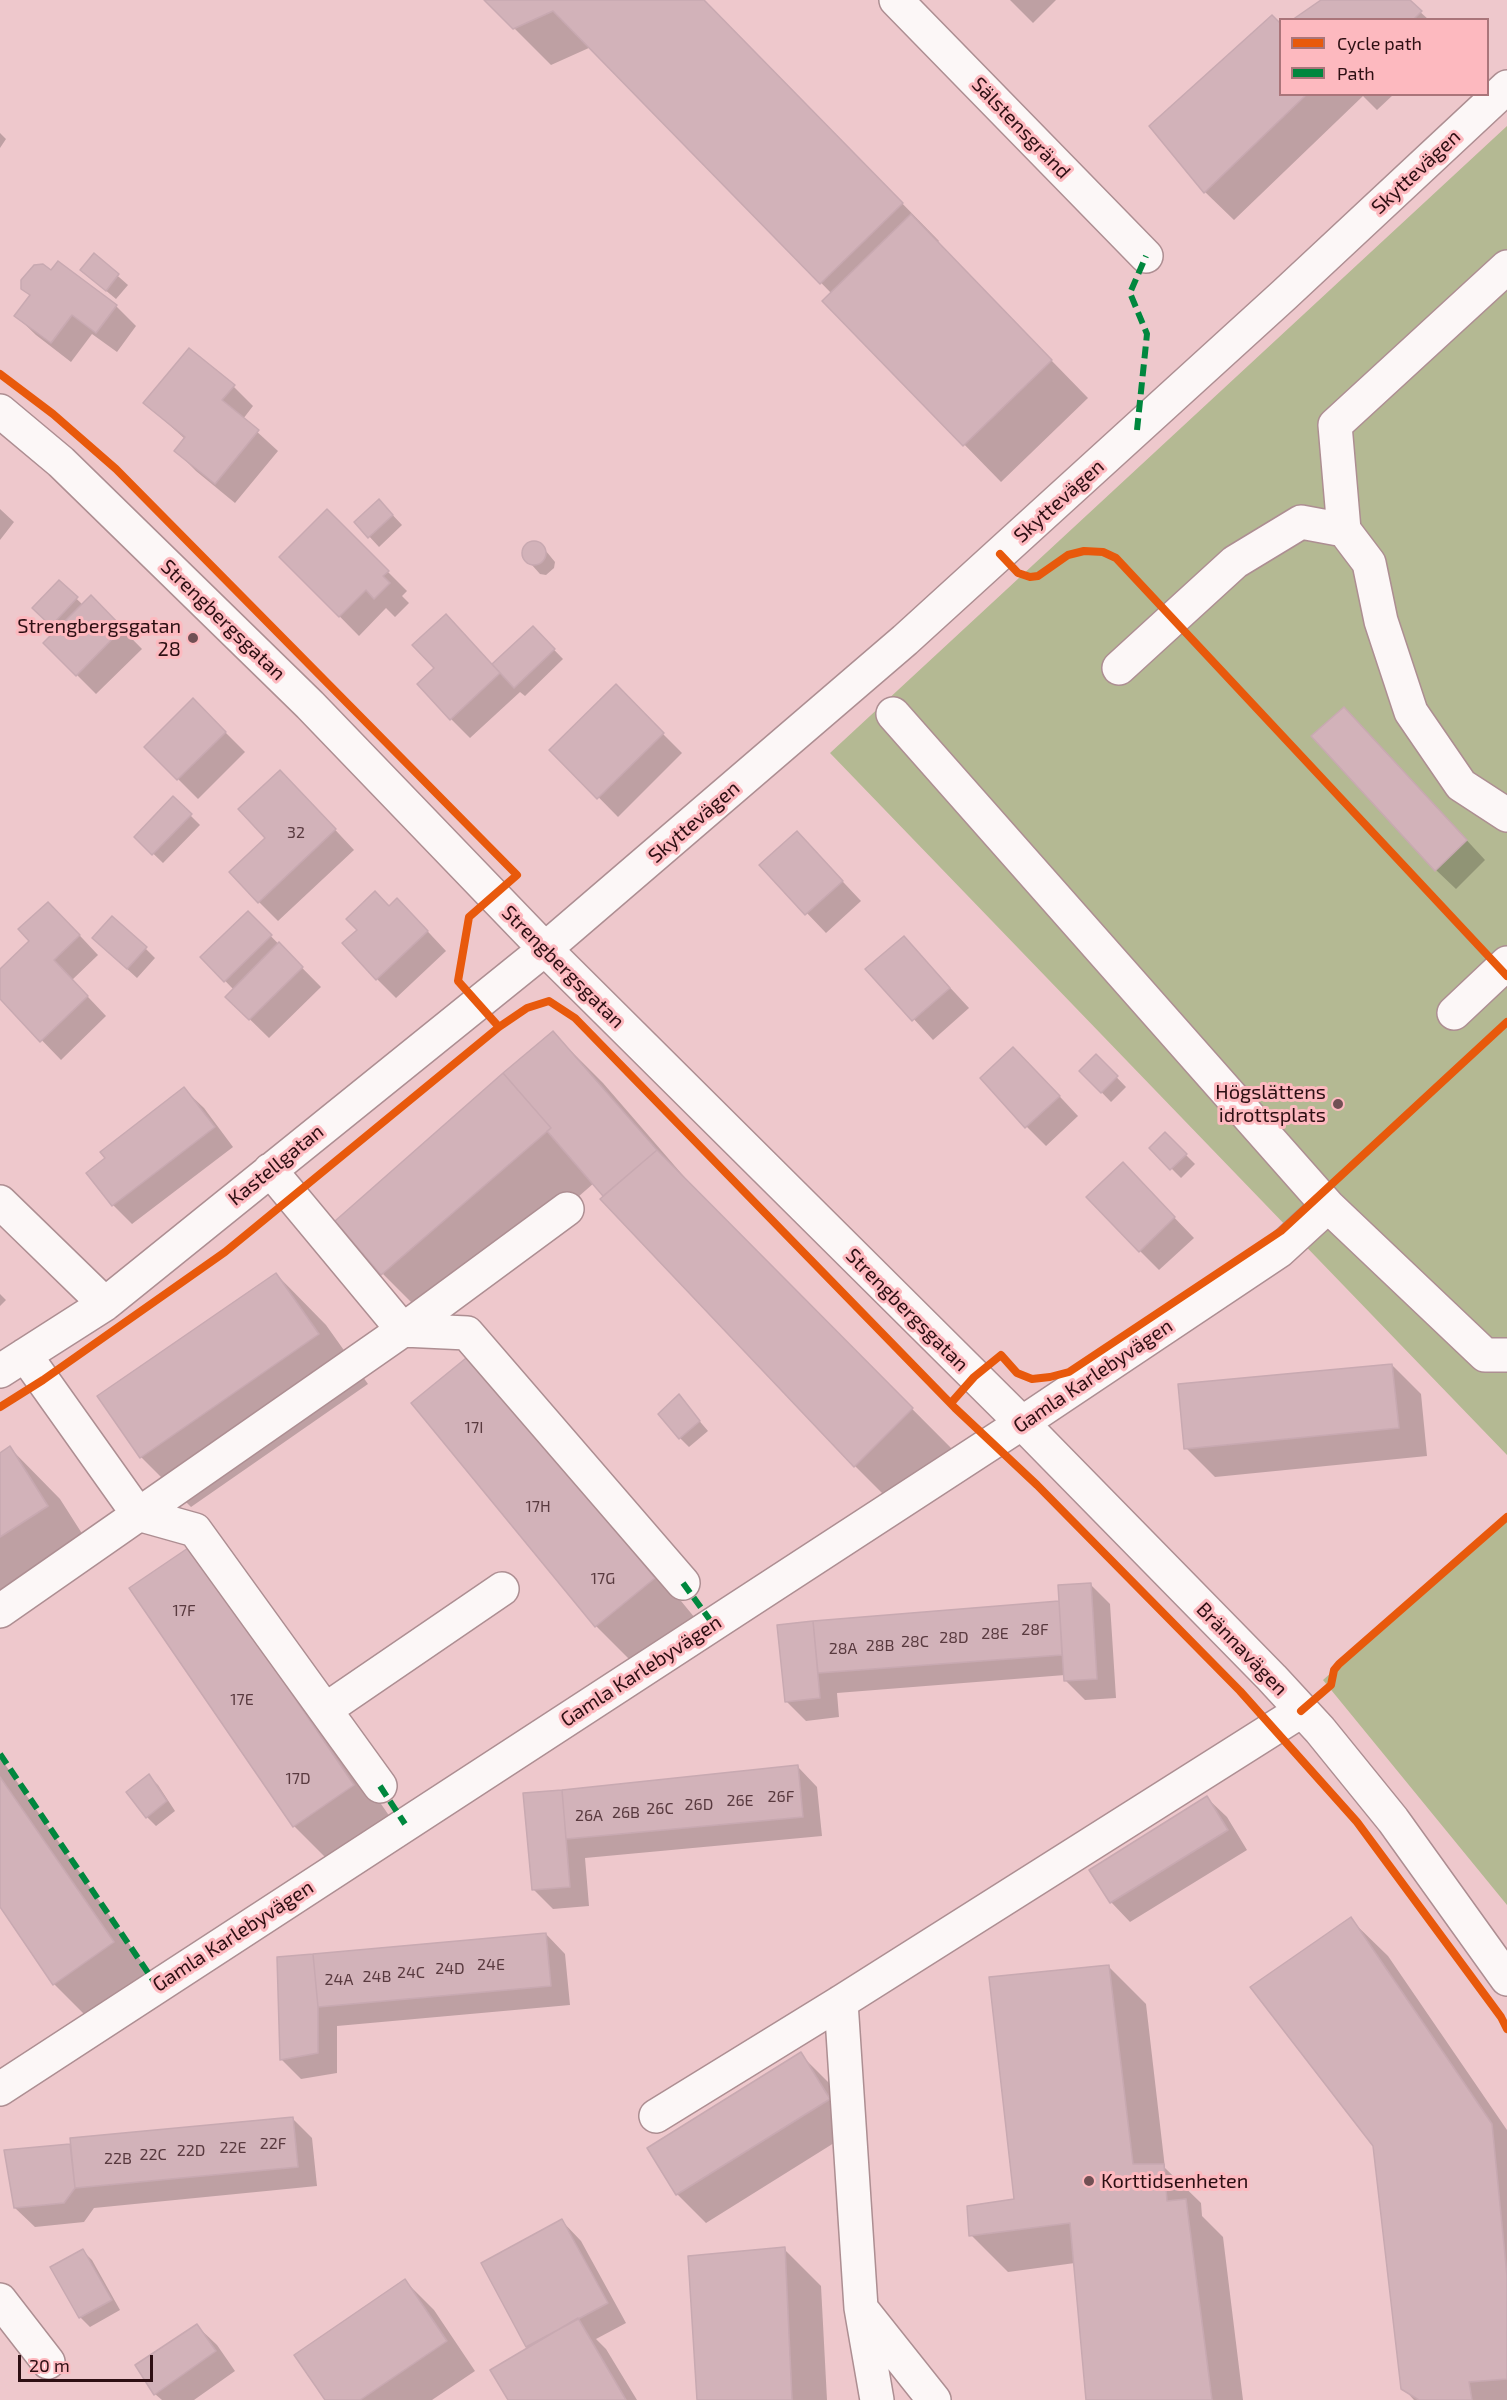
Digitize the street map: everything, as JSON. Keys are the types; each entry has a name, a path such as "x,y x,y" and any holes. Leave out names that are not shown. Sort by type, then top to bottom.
{"street":[{"name":"Sälstensgränd","path":"896,0 1146,256"},
{"name":"Skyttevägen","path":"545,949 905,640 1284,295 1507,87"},
{"path":"1507,267 1335,425 1344,530 1369,562 1382,621 1411,712 1461,785 1507,815"},
{"name":"Strengbergsgatan","path":"0,411 61,462 310,705 545,949 1022,1423"},
{"path":"1119,668 1235,561 1301,522 1344,530"},
{"path":"892,714 1328,1206 1485,1355 1507,1355"},
{"name":"Kastellgatan","path":"13,1363 105,1304 545,949"},
{"path":"1454,1013 1507,963"},
{"path":"270,1170 403,1329 467,1333 683,1583"},
{"path":"0,1202 105,1304"},
{"name":"Gamla Karlebyvägen","path":"0,2089 1022,1423 1279,1251 1328,1206"},
{"path":"0,1611 403,1329 567,1209"},
{"path":"13,1363 138,1514 195,1530 380,1786"},
{"name":"Brännavägen","path":"1022,1423 1272,1678 1301,1711 1393,1820 1507,1978"},
{"path":"325,1710 502,1589"},
{"path":"656,2116 841,2002 1301,1711"},
{"path":"841,2002 861,2308 877,2400"},
{"path":"0,2300 48,2362"},
{"path":"861,2308 934,2400"}],"green space":[{"name":"Högslättens idrottsplats","path":"1507,126 1507,1455 830,753"},
{"path":"1507,1516 1507,1905 1323,1680"}],"building":[{"path":"484,0 704,0 903,203 820,284 553,11 513,29"},
{"path":"1321,0 1410,0 1422,11 1415,18 1295,18"},
{"path":"1272,15 1279,22 1279,96 1305,96 1204,193 1149,126"},
{"path":"911,214 1052,360 963,446 822,301"},
{"path":"94,253 119,274 106,291 80,270"},
{"path":"58,261 117,305 96,333 72,315 51,343 14,316 30,295 21,289 21,280 34,265 43,264 51,270"},
{"path":"189,348 235,385 222,400 259,430 215,484 174,451 185,437 143,403"},
{"path":"379,499 393,515 368,538 354,522"},
{"path":"327,509 389,571 383,576 390,583 374,599 366,590 339,617 279,557"},
{"path":"534,541 543,544 546,553 543,562 534,565 525,562 522,553 525,544"},
{"path":"59,580 78,597 51,626 32,608"},
{"path":"91,595 123,628 76,676 43,643"},
{"path":"446,614 500,673 450,720 417,684 434,668 412,645"},
{"path":"533,626 555,649 514,688 492,664"},
{"path":"616,684 664,733 597,799 549,750"},
{"path":"193,698 226,732 177,780 144,747"},
{"path":"1344,707 1467,840 1435,871 1311,736"},
{"path":"280,770 336,829 258,903 229,872 265,838 238,809"},
{"path":"173,796 192,814 152,855 134,837"},
{"path":"797,831 843,881 805,915 759,865"},
{"path":"375,891 389,906 397,898 428,931 376,980 342,943 357,930 346,919"},
{"path":"48,902 80,935 54,960 88,996 40,1042 0,999 0,969 29,941 18,929"},
{"path":"248,911 272,935 224,982 200,957"},
{"path":"112,916 147,947 127,969 92,938"},
{"path":"904,936 950,988 912,1021 865,969"},
{"path":"279,942 303,967 249,1020 225,997"},
{"path":"553,1031 657,1150 603,1196 547,1131 551,1128 503,1073"},
{"path":"1013,1047 1060,1096 1025,1128 980,1078"},
{"path":"1096,1054 1118,1076 1101,1093 1079,1071"},
{"path":"503,1073 551,1128 381,1275 335,1221"},
{"path":"184,1087 215,1127 112,1206 86,1173 105,1158 100,1152"},
{"path":"1165,1132 1187,1154 1170,1170 1149,1148"},
{"path":"657,1150 913,1408 854,1467 600,1199"},
{"path":"1123,1162 1175,1217 1139,1252 1086,1197"},
{"path":"276,1273 319,1334 140,1458 97,1396"},
{"path":"471,1354 655,1578 595,1627 411,1403"},
{"path":"1392,1364 1399,1428 1184,1449 1178,1384"},
{"path":"679,1394 700,1421 679,1439 658,1414"},
{"path":"10,1446 48,1506 0,1537 0,1453"},
{"path":"191,1546 354,1785 293,1827 129,1588"},
{"path":"1091,1583 1097,1679 1064,1681 1058,1585"},
{"path":"1059,1601 1062,1655 818,1673 813,1621"},
{"path":"813,1621 820,1698 785,1702 777,1625"},
{"path":"798,1765 803,1817 566,1839 562,1790"},
{"path":"149,1774 167,1801 146,1818 126,1792"},
{"path":"0,1777 114,1942 53,1985 0,1907"},
{"path":"562,1790 570,1887 532,1890 523,1793"},
{"path":"1207,1796 1228,1830 1110,1903 1089,1870"},
{"path":"1351,1917 1492,2124 1507,2276 1507,2379 1469,2382 1472,2400 1419,2400 1401,2389 1373,2146 1250,1987"},
{"path":"546,1933 551,1986 318,2007 313,1954"},
{"path":"313,1954 318,2007 318,2053 280,2060 277,1957"},
{"name":"Korttidsenheten","path":"1109,1965 1133,2164 1164,2164 1167,2201 1186,2199 1212,2400 1086,2400 1070,2223 969,2236 967,2206 1014,2199 989,1977"},
{"path":"801,2052 830,2099 676,2195 647,2148"},
{"path":"293,2117 298,2167 75,2188 70,2138"},
{"path":"70,2144 75,2188 64,2203 14,2208 4,2150"},
{"path":"562,2219 608,2303 526,2347 481,2263"},
{"path":"785,2247 792,2400 697,2400 688,2256"},
{"path":"83,2249 112,2300 79,2318 50,2267"},
{"path":"405,2279 447,2341 360,2400 325,2400 294,2355"},
{"path":"578,2318 626,2400 508,2400 490,2370"},
{"path":"197,2324 216,2351 154,2395 135,2365"}],"marked path":[{"path":"1137,430 1147,334 1130,293 1146,256"},
{"path":"683,1583 713,1624"},
{"path":"0,1754 157,1986"},
{"path":"380,1786 405,1824"}],"cycle path":[{"path":"0,374 53,414 116,469 517,875 469,917 458,981 499,1027"},
{"path":"1000,554 1018,573 1030,577 1038,576 1068,555 1084,551 1103,552 1116,558 1507,976"},
{"path":"0,1407 43,1380 225,1252 499,1027 527,1008 549,1001 575,1018 955,1408 1037,1485 1240,1691 1357,1822 1501,2017 1507,2029"},
{"path":"951,1403 974,1377 1001,1355 1017,1373 1032,1379 1069,1372 1281,1231 1507,1022"},
{"path":"1301,1711 1331,1685 1334,1670 1339,1664 1507,1517"}],"place":[{"name":"Strengbergsgatan 28","path":"193,638"},
{"name":"Högslättens idrottsplats","path":"1338,1104"},
{"name":"Korttidsenheten","path":"1089,2181"}]}
